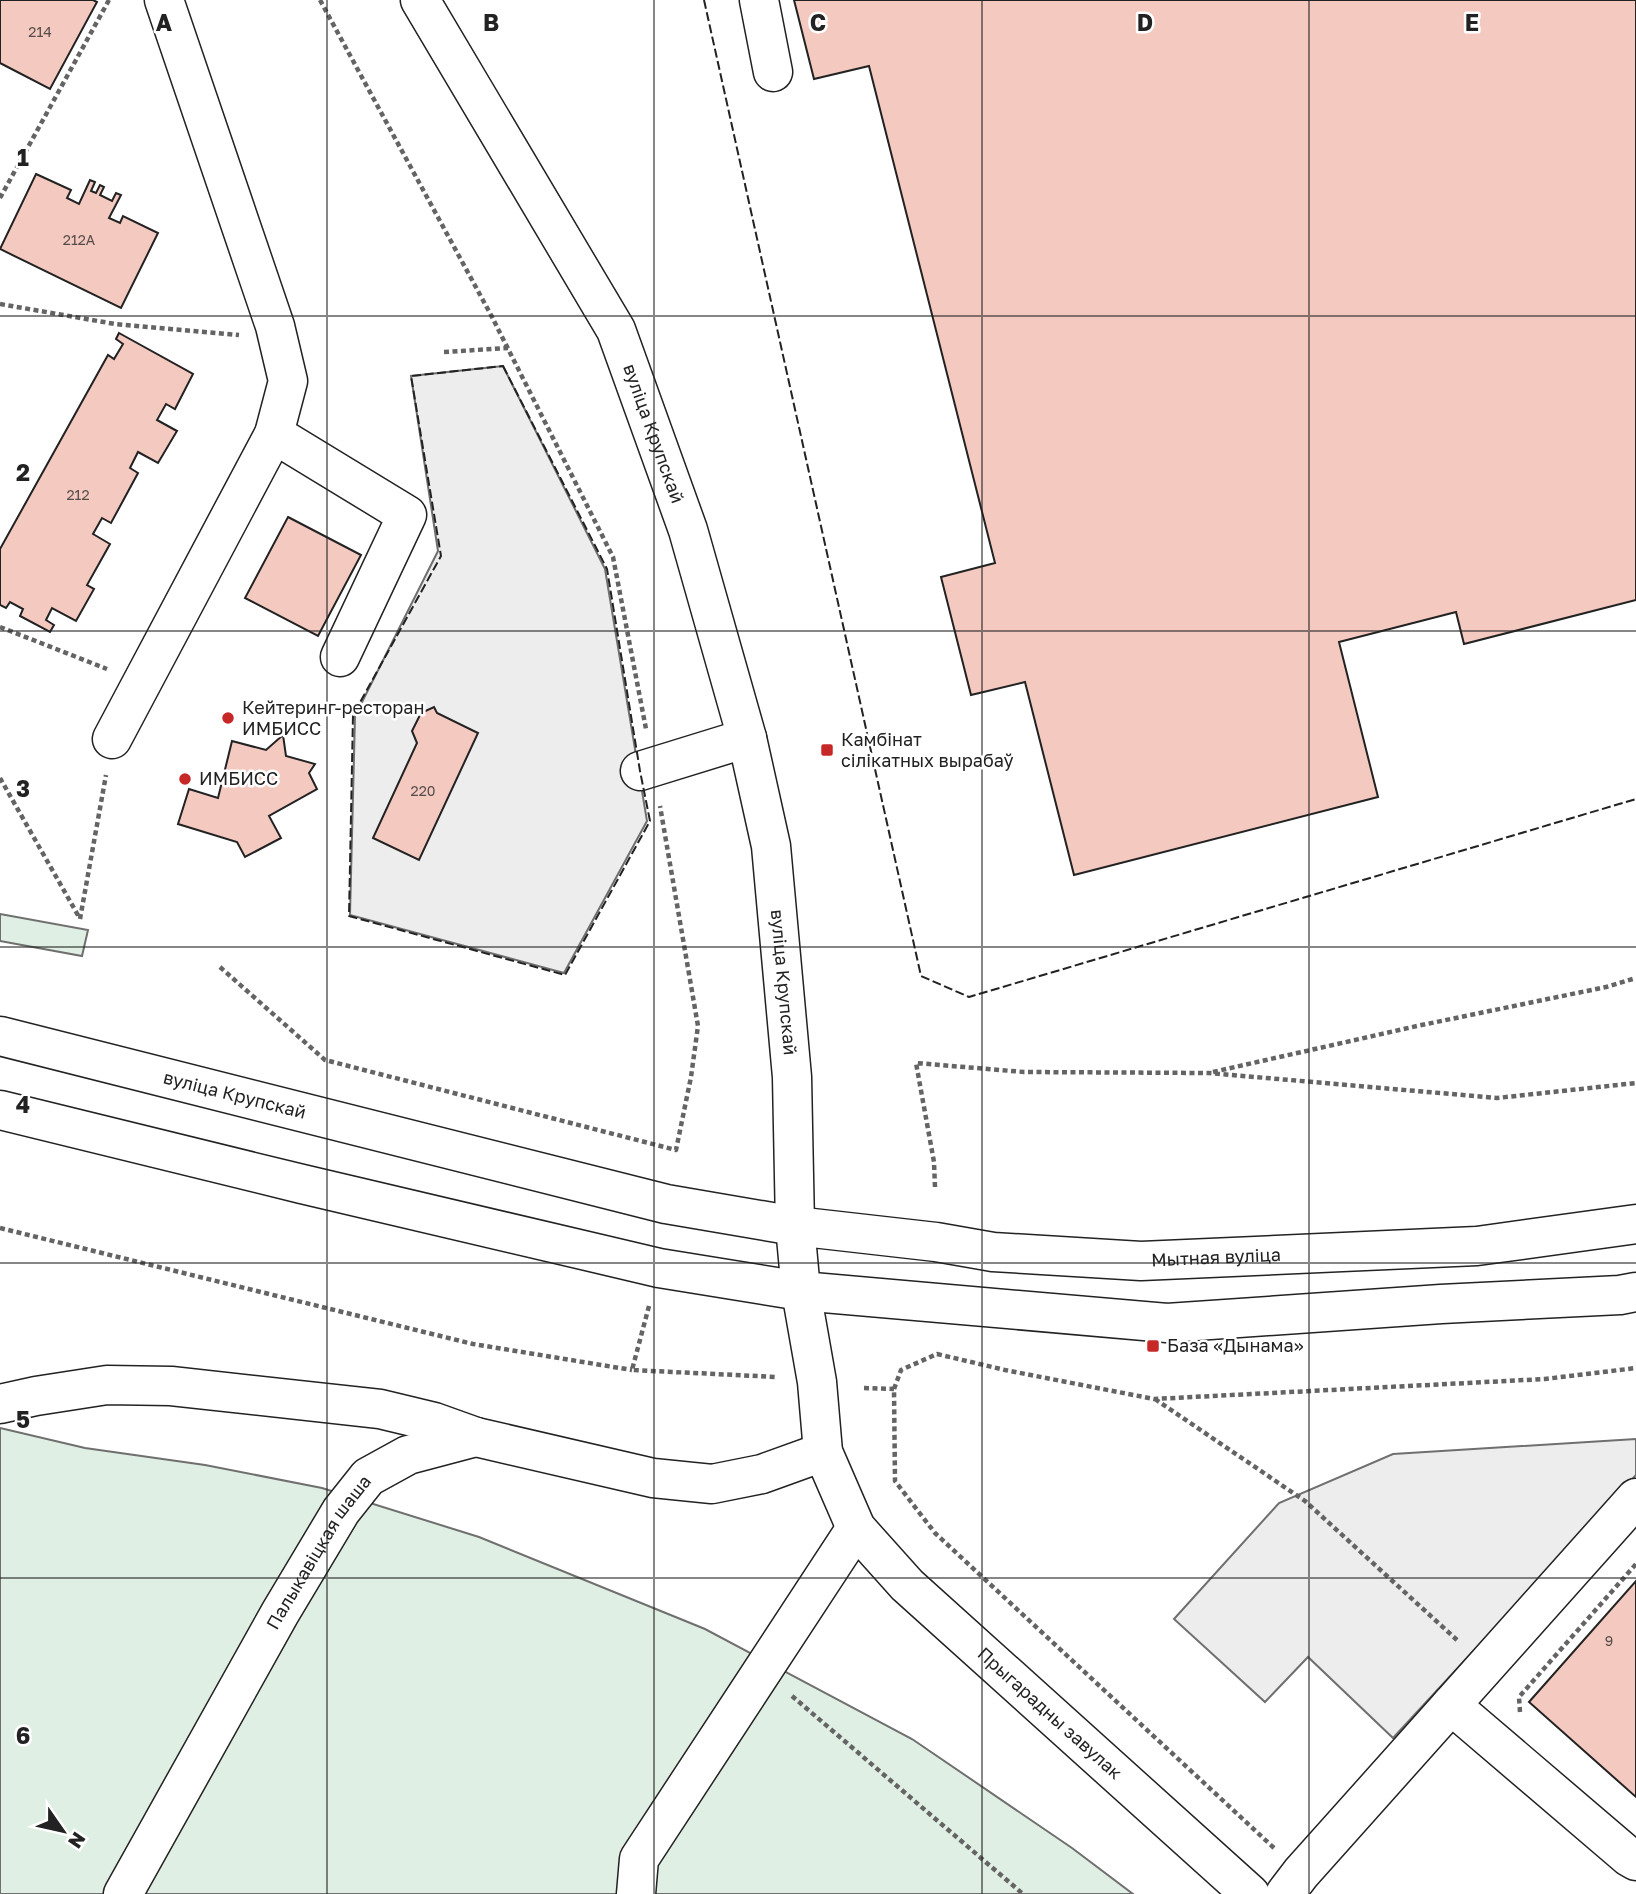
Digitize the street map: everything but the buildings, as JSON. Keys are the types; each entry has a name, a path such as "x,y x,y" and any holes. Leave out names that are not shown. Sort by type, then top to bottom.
{"main road":[{"path":"112,740 274,434 288,381 275,326 164,0"},
{"name":"вуліца Крупскай","path":"0,1036 666,1204 795,1226 791,1063 771,846 747,738 688,530 616,330 421,0"},
{"path":"759,0 773,72"},
{"path":"274,434 407,515 340,657"},
{"path":"647,769 747,738"},
{"path":"0,1110 659,1268 801,1291 1167,1323 1636,1292"},
{"name":"Мытная вуліца","path":"795,1226 936,1242 993,1252 1141,1261 1477,1246 1636,1224"},
{"path":"795,1226 801,1291 817,1382 822,1452"},
{"path":"0,1404 107,1385 172,1385 380,1409 434,1422 477,1437"},
{"name":"Палыкавіцкая шаша","path":"123,1894 279,1613 341,1511 368,1478 408,1454 477,1437 653,1478 712,1484 762,1474 822,1452"},
{"name":"Прыгарадны завулак","path":"822,1452 856,1528 907,1585 1250,1894"},
{"path":"1293,1884 1636,1498"},
{"path":"636,1894 639,1859 856,1528"},
{"path":"1451,1705 1636,1861"}],"path":[{"path":"0,198 109,0"},
{"path":"220,967 325,1060 676,1150 698,1026 647,769 613,557 508,348 320,0"},
{"path":"0,304 115,324 278,338"},
{"path":"444,352 508,348"},
{"path":"0,627 142,683"},
{"path":"0,778 79,919 112,740"},
{"path":"1209,1073 1606,987 1636,978"},
{"path":"934,1187 934,1162 916,1063 1024,1073 1209,1073 1497,1098 1636,1083"},
{"path":"0,1228 473,1344 632,1370 777,1377"},
{"path":"632,1370 650,1301"},
{"path":"1293,1884 935,1533 895,1481 894,1389 901,1370 937,1354 1154,1399 1545,1379 1636,1367"},
{"path":"864,1388 894,1389"},
{"path":"1154,1399 1305,1501 1520,1697 1636,1564"},
{"path":"762,1670 1023,1894"}],"green space":[{"path":"0,914 88,930 82,956 0,941"},
{"path":"0,1428 85,1448 205,1465 322,1488 479,1537 705,1629 912,1739 1072,1848 1133,1894 0,1894"}],"shaded area":[{"path":"503,366 605,569 647,821 564,973 350,915 355,716 438,551 411,376"},
{"path":"1636,1439 1636,1475 1393,1738 1308,1657 1265,1702 1174,1619 1279,1503 1393,1454"}],"fence":[{"path":"704,0 921,976 969,997 1636,799"},
{"path":"503,366 607,569 650,821 565,975 349,916 353,715 441,556 411,376 503,366"}],"place":[{"name":"Кейтеринг-ресторан ИМБИСС","path":"228,718"},
{"name":"Камбінат сілікатных вырабаў","path":"827,750"},
{"name":"ИМБИСС","path":"185,779"},
{"name":"База «Дынама»","path":"1153,1346"}]}
